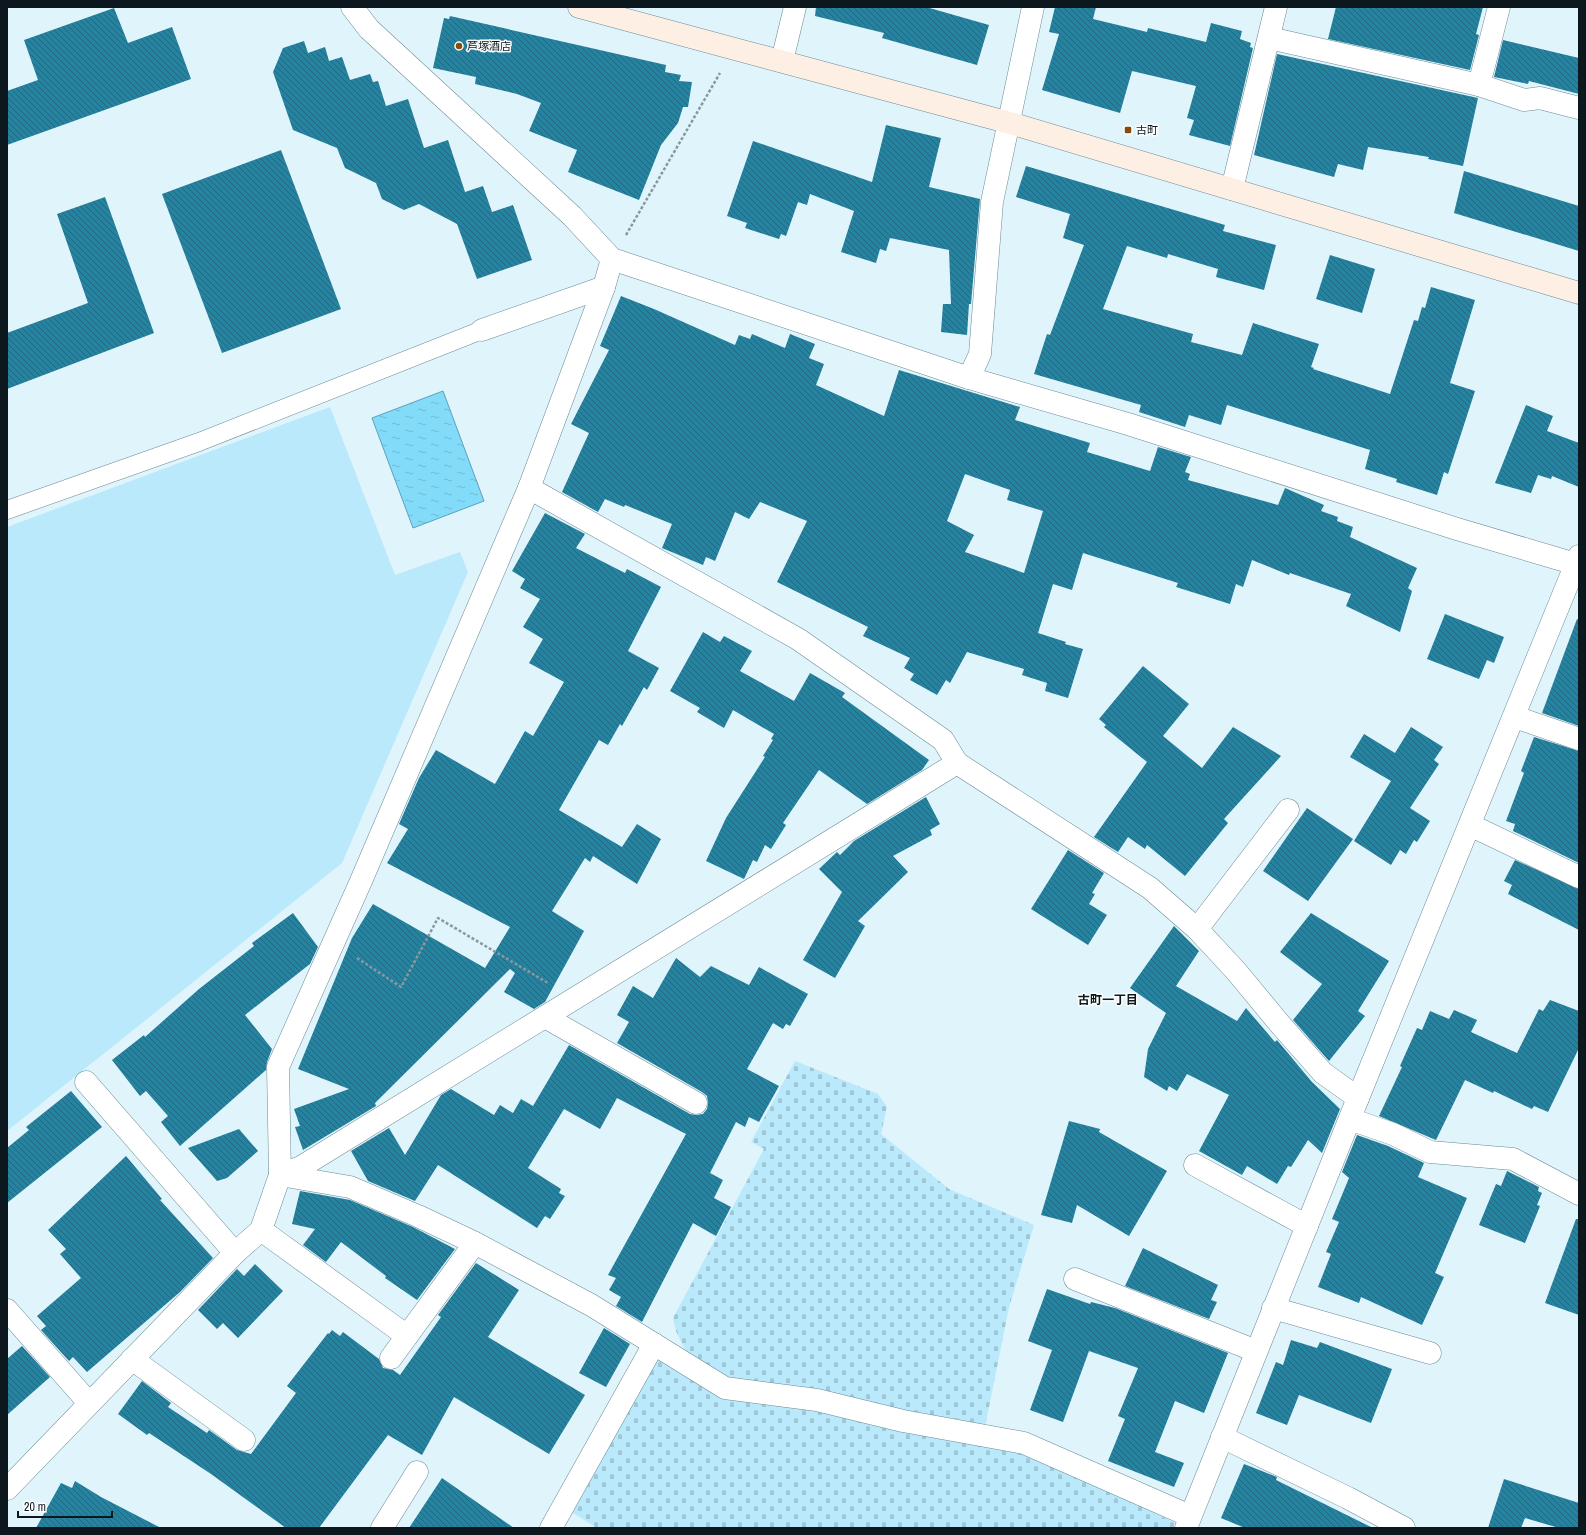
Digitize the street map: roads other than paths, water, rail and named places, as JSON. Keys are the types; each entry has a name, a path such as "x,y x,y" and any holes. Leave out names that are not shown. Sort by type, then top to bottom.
{"street":[{"path":"280,1174 350,1187 418,1216 475,1243 591,1305 725,1388 817,1400 903,1421 1024,1443 1188,1522 1358,1098 1578,562 1457,529 1128,424 969,378 612,259 572,216 368,29 352,7"},
{"path":"579,7 1010,122 1232,190 1579,293"},
{"path":"782,61 795,7"},
{"path":"969,378 980,354 992,202 1033,7"},
{"path":"1232,190 1276,7"},
{"path":"1479,85 1499,7"},
{"path":"1269,38 1479,85 1524,100 1540,98 1579,108"},
{"path":"7,1489 235,1253 261,1230 280,1174 278,1067 334,943 529,488 604,286 612,259"},
{"path":"482,330 604,286"},
{"path":"529,488 798,639 943,740 957,763 1150,888 1197,929 1236,971 1278,1023 1323,1073 1358,1098"},
{"path":"1515,717 1579,739"},
{"path":"280,1174 301,1167 957,763"},
{"path":"1197,929 1288,810"},
{"path":"1470,825 1579,877"},
{"path":"544,1017 696,1103"},
{"path":"86,1082 235,1253"},
{"path":"1350,1119 1393,1134 1430,1152 1513,1159 1579,1194"},
{"path":"1195,1165 1307,1226"},
{"path":"261,1230 407,1336"},
{"path":"391,1358 475,1243"},
{"path":"1074,1279 1256,1351"},
{"path":"1273,1308 1430,1353"},
{"path":"7,1310 89,1404"},
{"path":"551,1528 654,1344"},
{"path":"132,1359 244,1440"},
{"path":"1222,1438 1348,1498 1404,1528"},
{"path":"382,1528 417,1472"}],"lane":[{"path":"7,510 199,442 482,330"}],"water":[{"path":"443,391 484,501 413,528 372,418"}],"place":[{"name":"芦塚酒店","path":"459,46"},
{"name":"古町","path":"1128,130"}],"district":[{"name":"古町一丁目","path":"1108,1000"}]}
